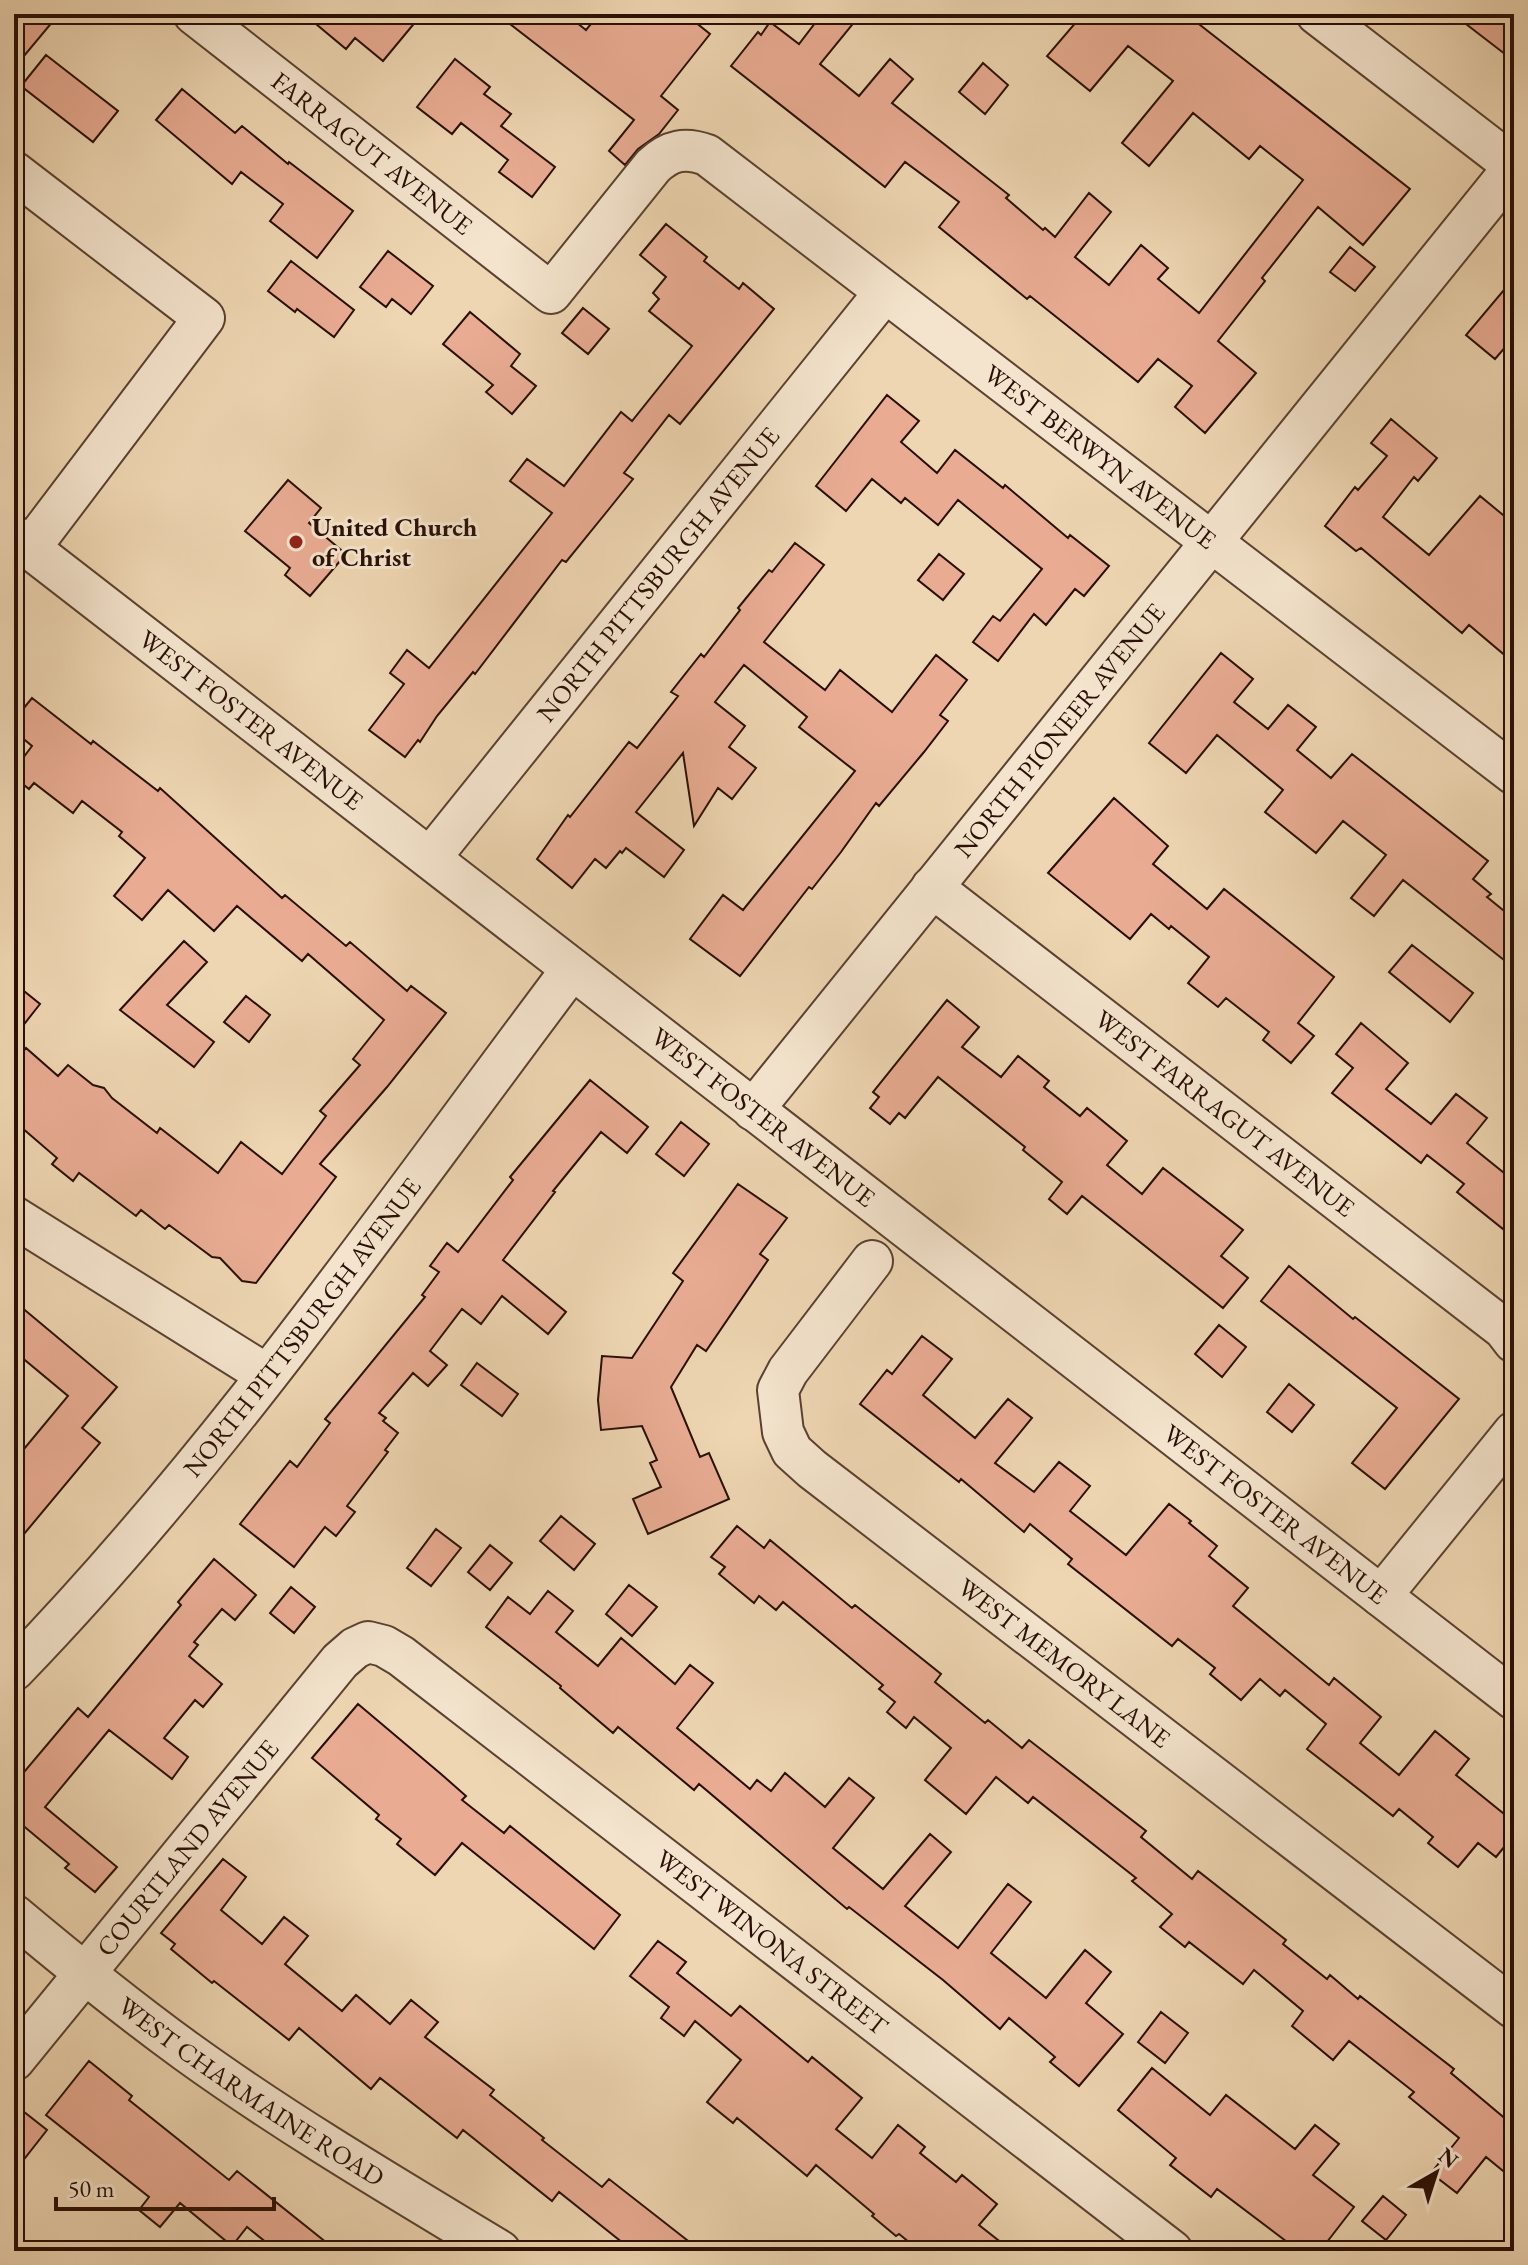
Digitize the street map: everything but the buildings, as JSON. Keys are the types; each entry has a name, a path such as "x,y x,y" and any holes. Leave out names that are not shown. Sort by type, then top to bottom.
{"street":[{"name":"FARRAGUT AVENUE","path":"194,14 551,293 653,166 662,157 682,150"},
{"path":"1317,14 1514,167"},
{"name":"WEST BERWYN AVENUE","path":"682,150 694,150 719,163 1514,774"},
{"name":"NORTH PIONEER AVENUE","path":"753,1110 1514,167"},
{"path":"14,172 204,318 22,542"},
{"name":"NORTH PITTSBURGH AVENUE","path":"430,858 885,292"},
{"name":"WEST FOSTER AVENUE","path":"22,542 1514,1699"},
{"name":"WEST FARRAGUT AVENUE","path":"932,887 1504,1329 1514,1342"},
{"name":"NORTH PITTSBURGH AVENUE","path":"14,1670 202,1459 572,969"},
{"path":"14,1217 267,1375"},
{"name":"WEST MEMORY LANE","path":"872,1261 788,1371 778,1390 783,1432 792,1451 1514,2008"},
{"path":"1381,1596 1514,1432"},
{"name":"COURTLAND AVENUE","path":"14,2060 340,1661 368,1642"},
{"name":"WEST WINONA STREET","path":"368,1642 384,1646 401,1656 1172,2251"},
{"name":"WEST CHARMAINE ROAD","path":"14,1915 85,1974 270,2109 500,2251"}],"place":[{"name":"United Church of Christ","path":"296,542"}]}
